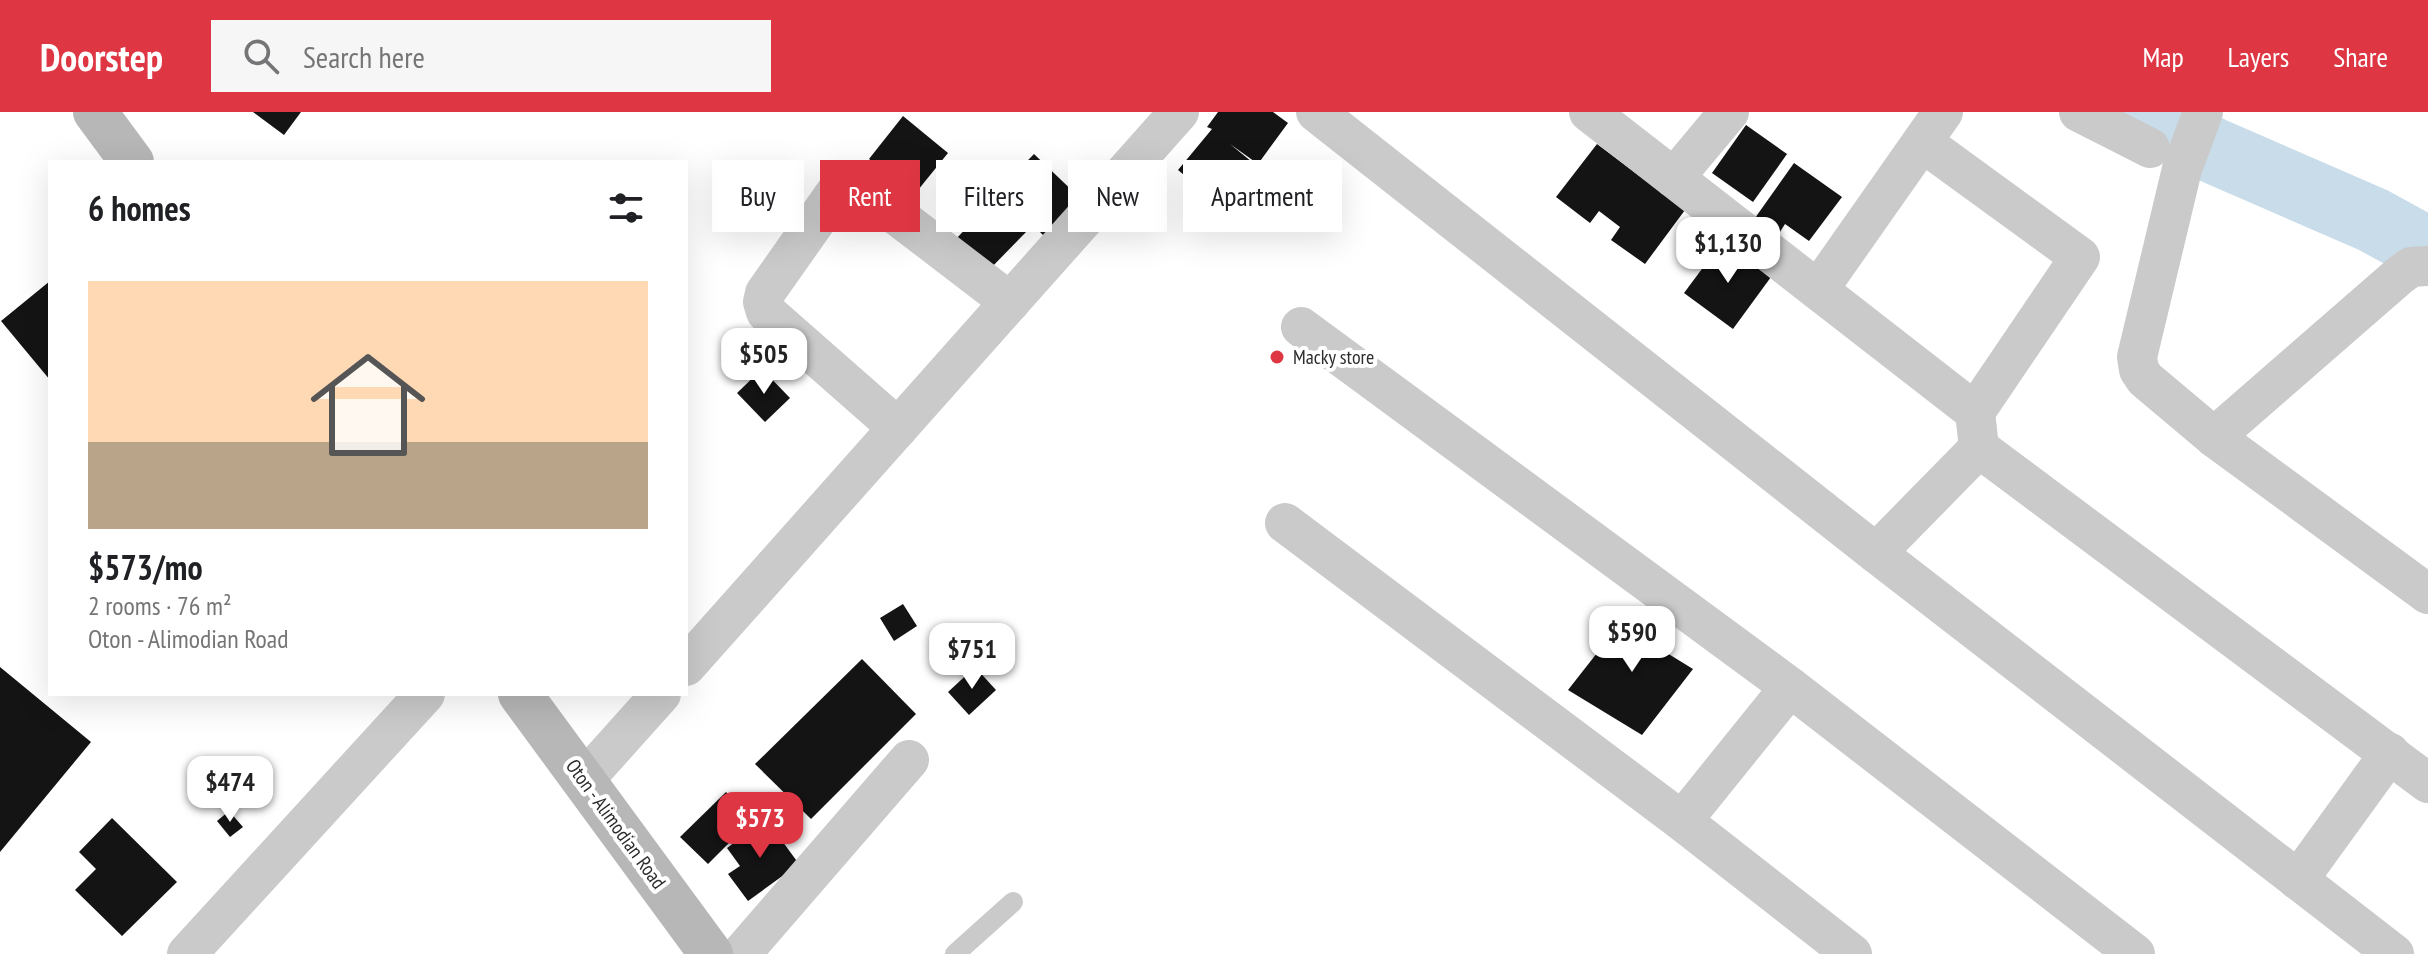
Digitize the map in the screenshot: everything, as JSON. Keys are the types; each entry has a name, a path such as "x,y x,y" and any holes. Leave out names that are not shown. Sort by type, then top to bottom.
{"main road":[{"path":"95,112 131,160"},
{"name":"Oton - Alimodian Road","path":"521,696 711,954"}],"street":[{"path":"688,664 1179,112"},
{"path":"1316,112 1876,553 2394,954"},
{"path":"1589,112 1818,290 1977,430 2428,783"},
{"path":"1674,178 1729,112"},
{"path":"2079,112 2184,136 2137,357 2139,370 2145,379 2214,437 2428,594"},
{"path":"1818,290 1932,127 2080,257 1977,430 1876,553"},
{"path":"898,428 766,312 763,302 765,293 841,185 848,182 857,185 1010,302"},
{"path":"2214,437 2400,275 2411,267 2428,266"},
{"path":"1301,327 1790,687 2135,954"},
{"path":"1285,523 1682,821 1852,954"},
{"path":"1682,821 1790,687"},
{"path":"187,954 423,696"},
{"path":"583,781 659,696"},
{"path":"2298,880 2390,753"},
{"path":"741,954 909,760"}],"lane":[{"path":"955,954 1013,902"}],"building":[{"path":"253,112 301,112 284,135"},
{"path":"1218,112 1273,112 1288,123 1261,160 1252,160 1230,144 1250,160 1186,160 1212,129 1207,127"},
{"path":"903,116 948,153 942,160 936,160 936,168 920,188 920,160 869,159"},
{"path":"1746,125 1787,154 1753,202 1712,173"},
{"path":"1597,144 1685,210 1645,264 1611,240 1620,227 1599,211 1590,223 1556,197"},
{"path":"1794,163 1842,197 1809,241 1785,224 1778,235 1755,218"},
{"path":"1052,171 1068,187 1068,214 1052,230"},
{"path":"963,232 1026,232 987,272 954,241"},
{"path":"1722,242 1771,277 1733,329 1684,293"},
{"path":"48,283 48,378 1,321"},
{"path":"762,369 790,398 765,422 737,393"},
{"path":"903,604 917,626 894,641 880,618"},
{"path":"1654,610 1671,620 1654,645 1693,669 1642,735 1568,690 1626,616 1639,629"},
{"path":"862,659 916,714 811,819 755,764"},
{"path":"0,667 91,742 0,852"},
{"path":"975,667 996,690 969,715 948,692"},
{"path":"726,792 753,819 708,864 680,837"},
{"path":"229,811 243,827 230,837 217,821"},
{"path":"112,818 177,882 122,936 75,890 96,869 79,852"},
{"path":"766,819 799,864 748,901 728,874 740,866 727,848"}],"waterway":[{"path":"2140,112 2212,150 2373,220 2428,250"}],"place":[{"name":"Macky store","path":"1277,357"}]}
